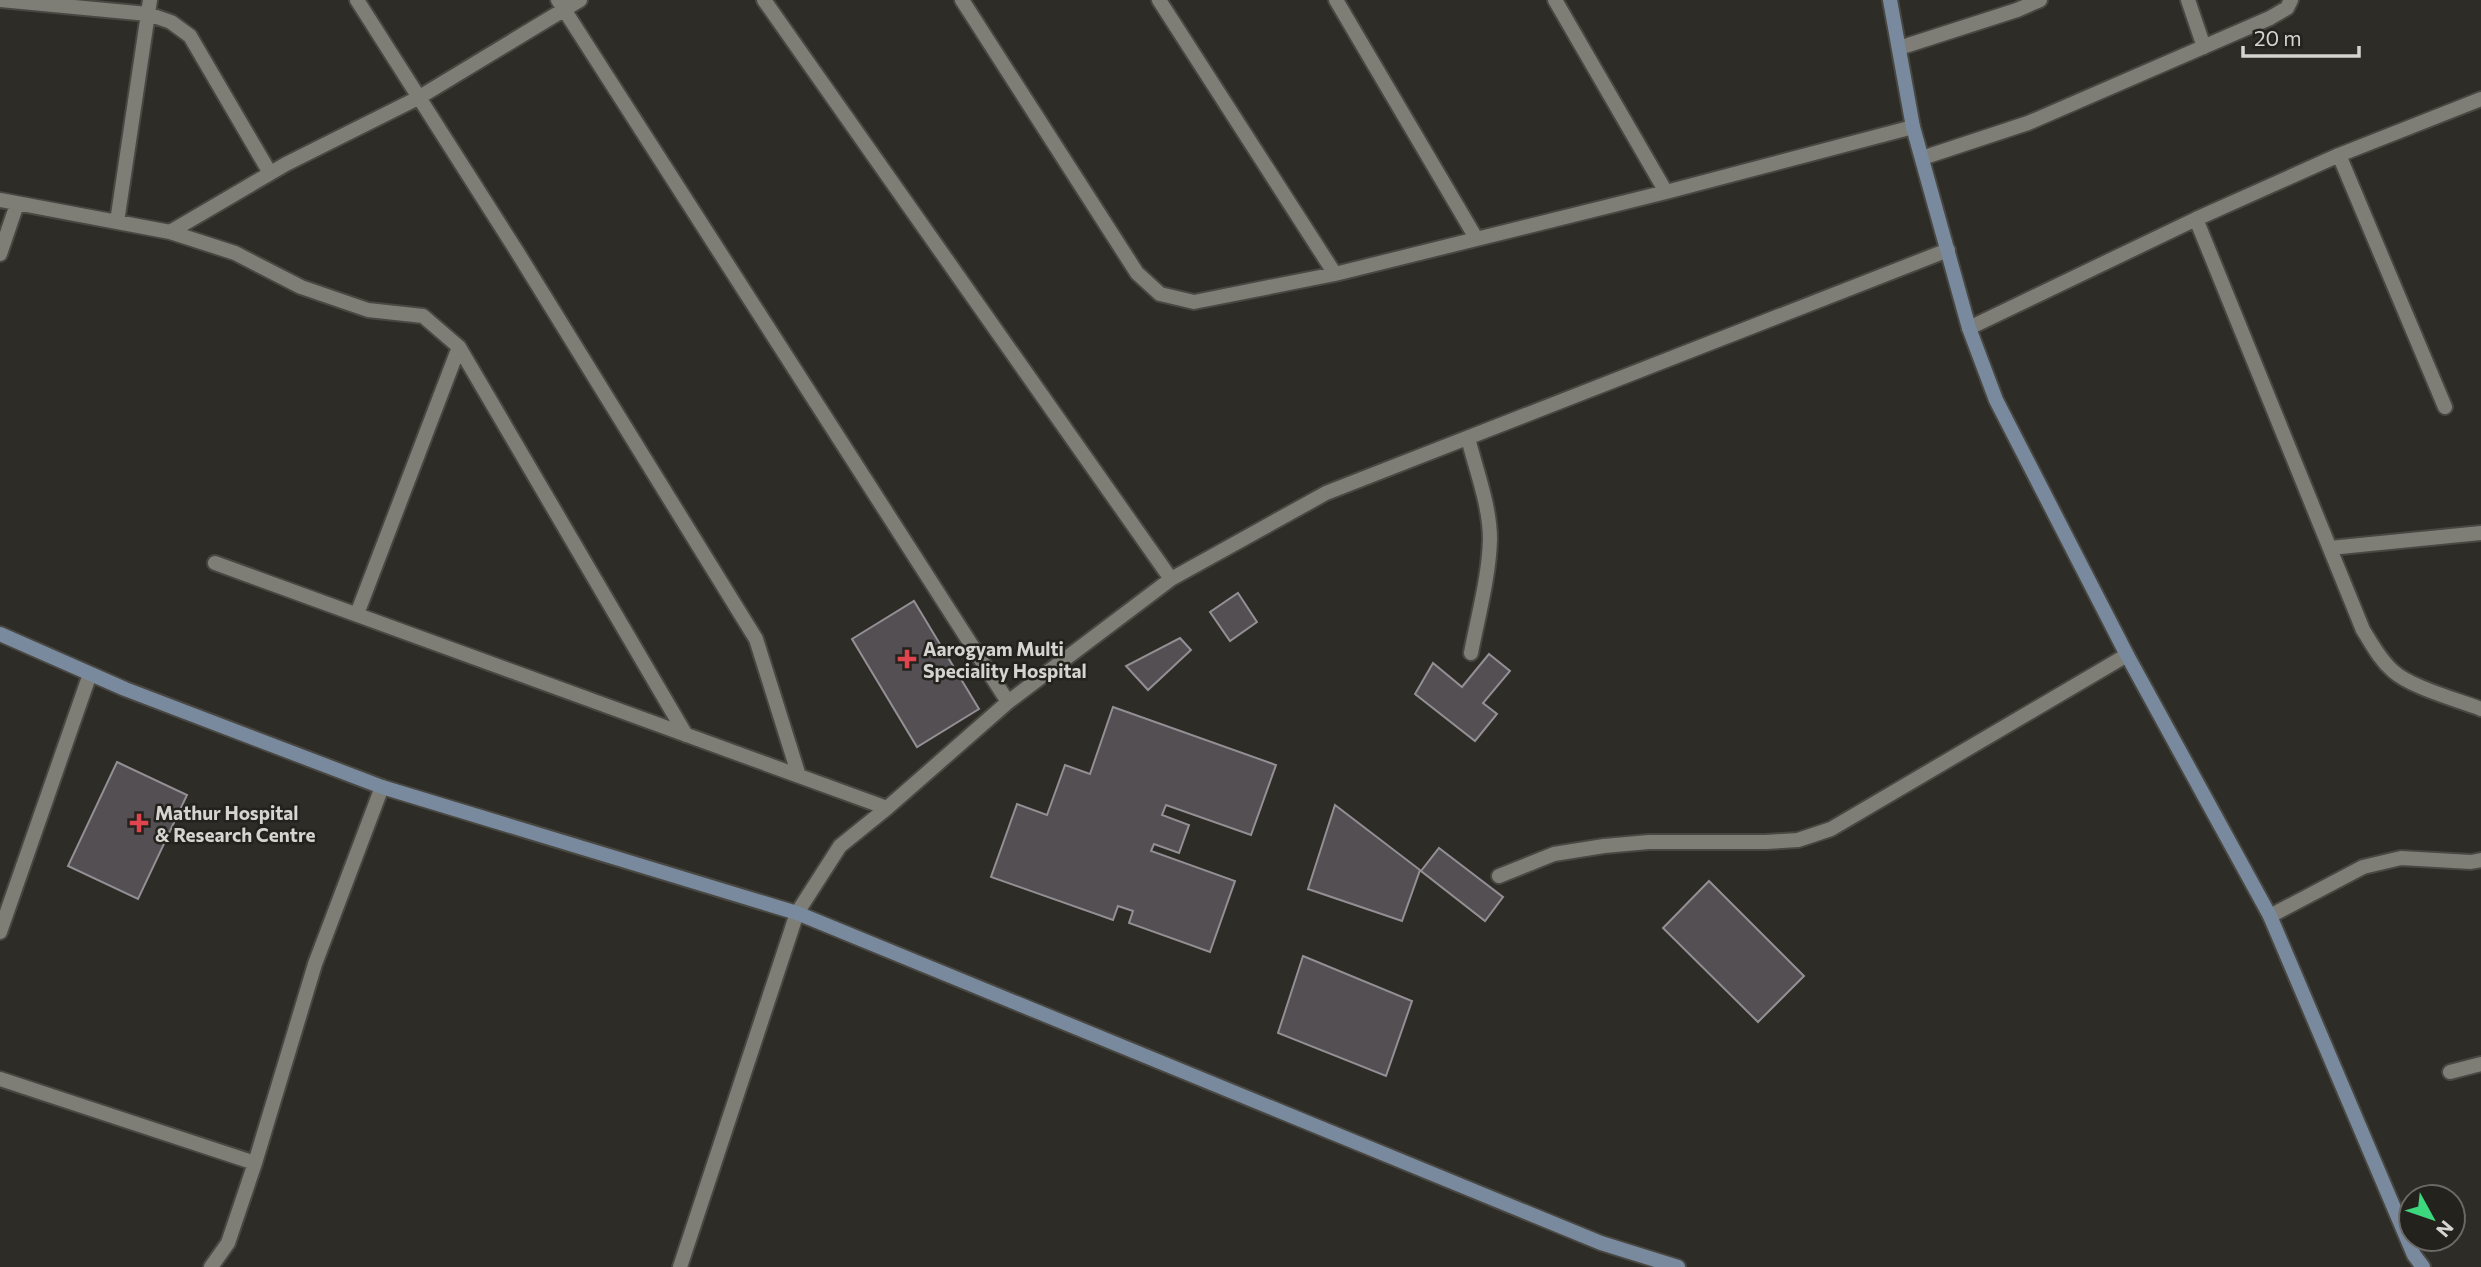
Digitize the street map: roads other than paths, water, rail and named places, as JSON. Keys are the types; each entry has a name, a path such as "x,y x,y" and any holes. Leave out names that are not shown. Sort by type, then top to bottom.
{"street":[{"path":"357,0 516,250 756,639 799,776"},
{"path":"170,232 270,173 418,98 561,4 580,0"},
{"path":"764,0 1171,579"},
{"path":"961,0 1137,273 1160,294 1194,302 1335,274 1666,192 1913,127"},
{"path":"1159,0 1335,274"},
{"path":"1336,0 1476,238"},
{"path":"1890,0 1913,127 1969,328 1996,400 2127,655 2270,916 2414,1255 2423,1267"},
{"path":"1899,48 2040,0"},
{"path":"2188,0 2204,47"},
{"path":"1922,158 2028,124 2270,18 2287,8 2291,0"},
{"path":"0,1 149,7 190,36 270,173"},
{"path":"1560,2 1666,192"},
{"path":"561,4 1008,702"},
{"path":"117,222 149,7"},
{"path":"1969,328 2196,219 2339,155 2481,99"},
{"path":"2339,155 2445,407"},
{"path":"0,201 170,232 235,253 301,287 368,310 423,316 459,347 686,735"},
{"path":"0,254 17,204"},
{"path":"2196,219 2363,630 2394,673 2419,686 2481,709"},
{"path":"680,1267 797,913 840,846 1008,702 1171,579 1326,494 1948,250"},
{"path":"357,614 459,347"},
{"path":"1468,438 1490,539 1471,653"},
{"path":"2330,548 2481,533"},
{"path":"215,563 887,808"},
{"path":"0,634 90,674 382,787 797,913 1601,1242 1678,1267"},
{"path":"1499,876 1554,854 1604,846 1649,842 1798,840 1831,829 2127,655"},
{"path":"0,932 90,674"},
{"path":"211,1267 228,1243 315,964 382,787"},
{"path":"2270,916 2363,867 2402,858 2470,862 2481,860"},
{"path":"2450,1072 2481,1064"},
{"path":"0,1079 255,1163"}],"place":[{"name":"Aarogyam Multi Speciality Hospital","path":"907,659"},
{"name":"Mathur Hospital & Research Centre","path":"139,823"}]}
